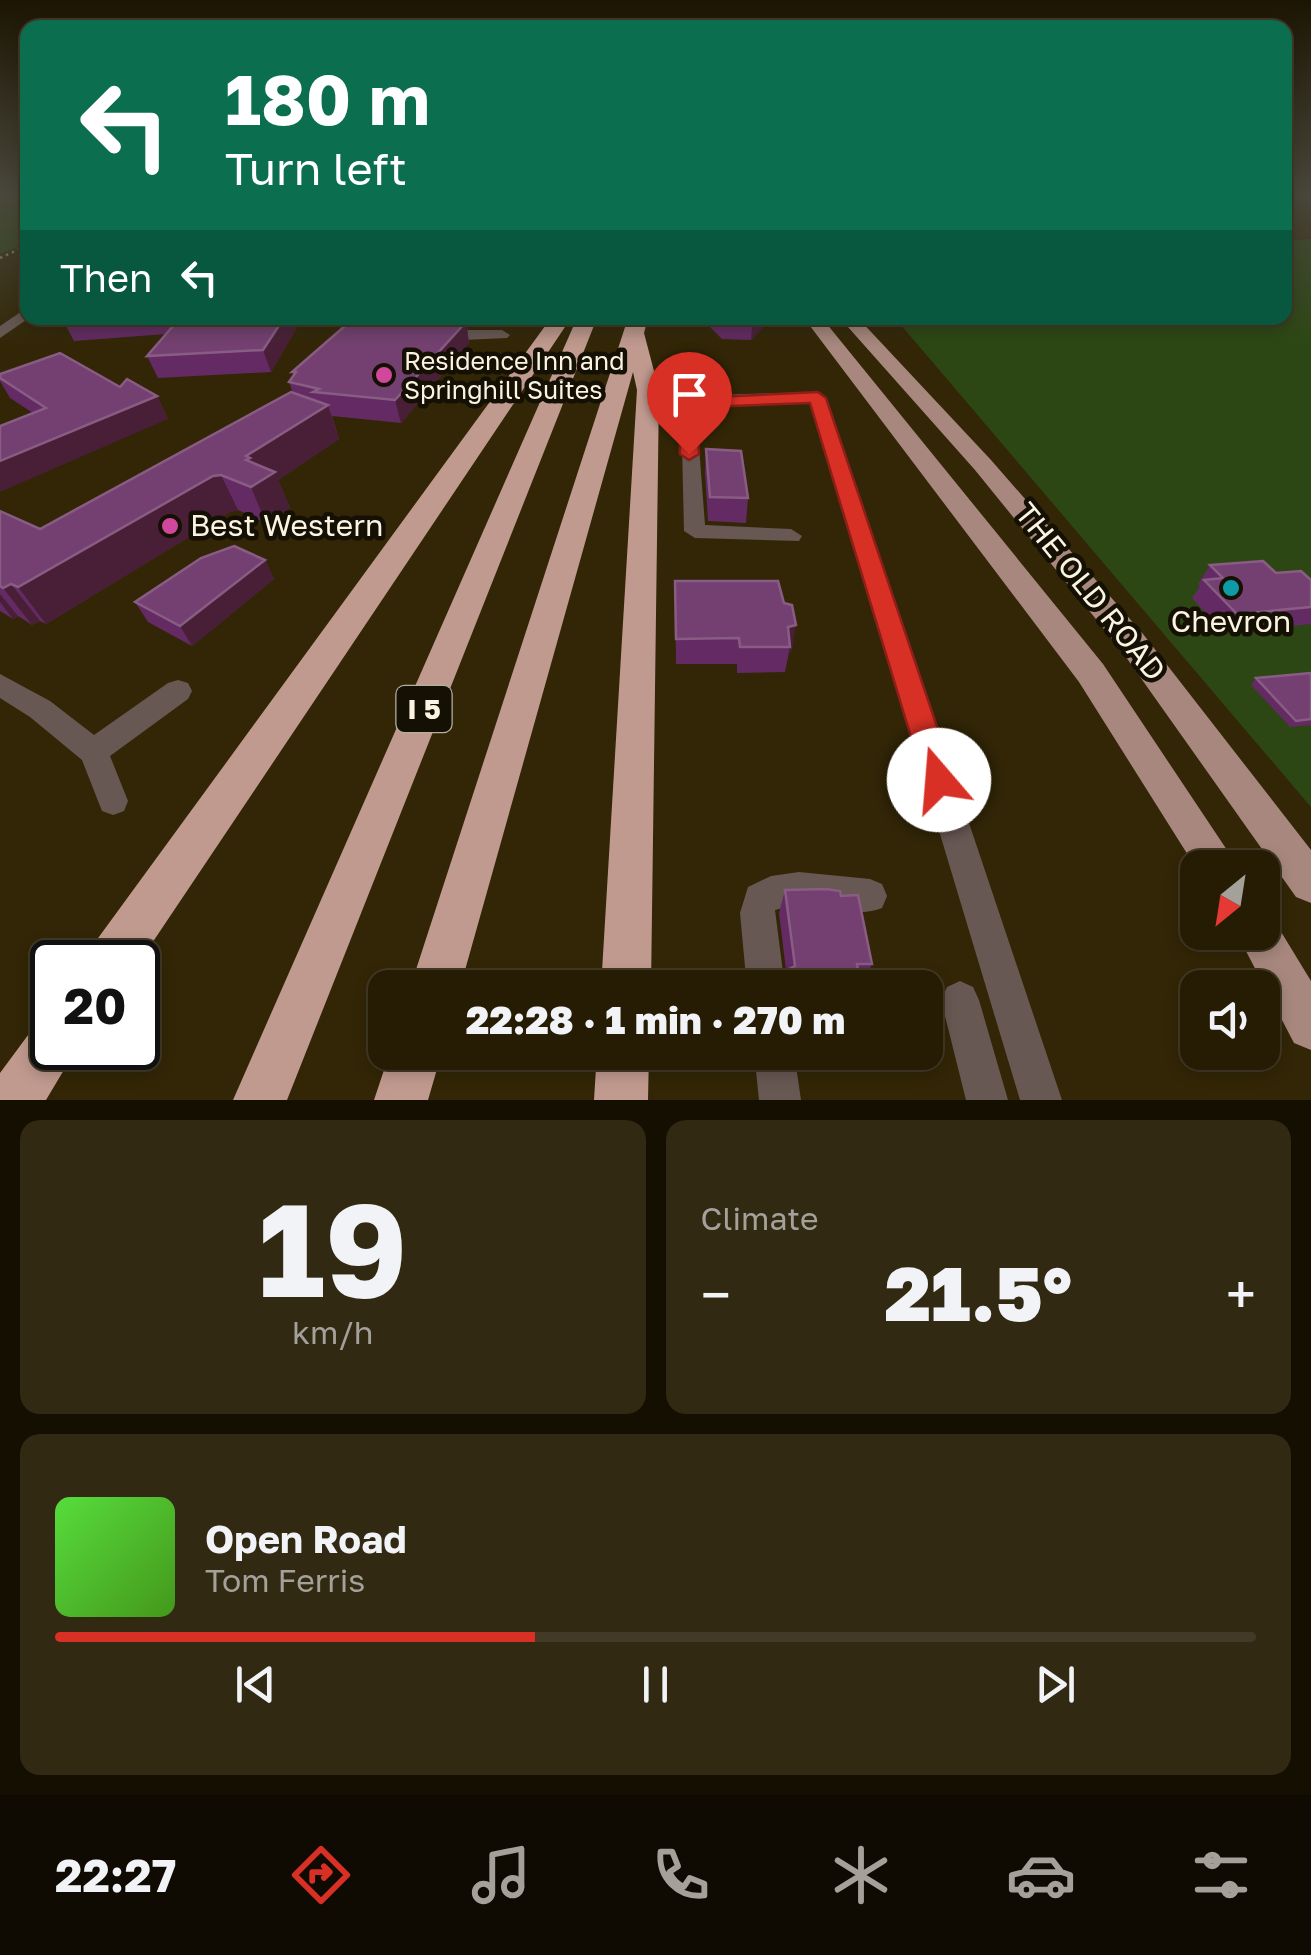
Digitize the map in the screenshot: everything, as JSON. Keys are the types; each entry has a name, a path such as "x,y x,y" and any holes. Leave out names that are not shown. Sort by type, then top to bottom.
{"highway":[{"path":"125,940 556,325"},
{"name":"I 5","path":"260,1100 584,325"},
{"path":"441,970 636,325"},
{"path":"627,970 648,390 636,325"},
{"path":"14,1100 35,1070"},
{"path":"402,1100 411,1070"},
{"path":"621,1100 622,1070"}],"main road":[{"name":"THE OLD ROAD","path":"818,325 1091,673 1207,850"},
{"name":"THE OLD ROAD","path":"855,325 994,477 1152,667 1311,884"},
{"path":"1267,950 1311,1026"}],"street":[{"path":"0,332 20,316"},
{"path":"462,335 502,335"},
{"path":"792,536 695,531 687,406 700,396 818,398 1041,1100"},
{"path":"0,685 40,709 94,752 114,801"},
{"path":"94,752 178,691"},
{"path":"764,970 757,913 760,900 769,893 810,890 870,896"},
{"path":"960,1000 987,1100"},
{"path":"776,1070 780,1100"}],"green space":[{"path":"0,245 20,245 20,246 0,254"},
{"path":"1292,245 1311,245 1311,807 901,325 1292,325"}],"building":[{"path":"174,325 279,325 263,350 147,356"},
{"name":"Residence Inn and Springhill Suites","path":"346,325 463,325 395,400 313,392 319,389 289,382 296,372 292,372"},
{"path":"60,353 120,387 127,379 157,396 0,461 0,426 46,408 0,378 0,374"},
{"path":"291,392 328,405 246,456 250,458 246,460 275,472 251,487 221,475 213,476 18,587 0,586 0,511 40,529"},
{"path":"706,449 741,451 748,498 710,497"},
{"path":"234,546 265,560 180,626 135,602 201,558"},
{"path":"1263,561 1276,573 1301,571 1311,580 1311,607 1237,614 1204,580 1223,578 1210,565"},
{"path":"675,581 778,581 784,603 792,605 796,625 788,627 790,647 740,647 739,638 676,639"},
{"name":"Chevron","path":"1311,673 1311,719 1296,721 1256,678"},
{"path":"826,889 840,891 841,896 858,895 872,964 857,964 858,970 787,970 795,966 785,890"}],"place":[{"name":"Residence Inn and Springhill Suites","path":"384,375"},
{"name":"Best Western","path":"170,526"},
{"name":"Chevron","path":"1231,588"}],"route":[{"path":"689,454 688,418 702,402 818,398 939,780"}]}
